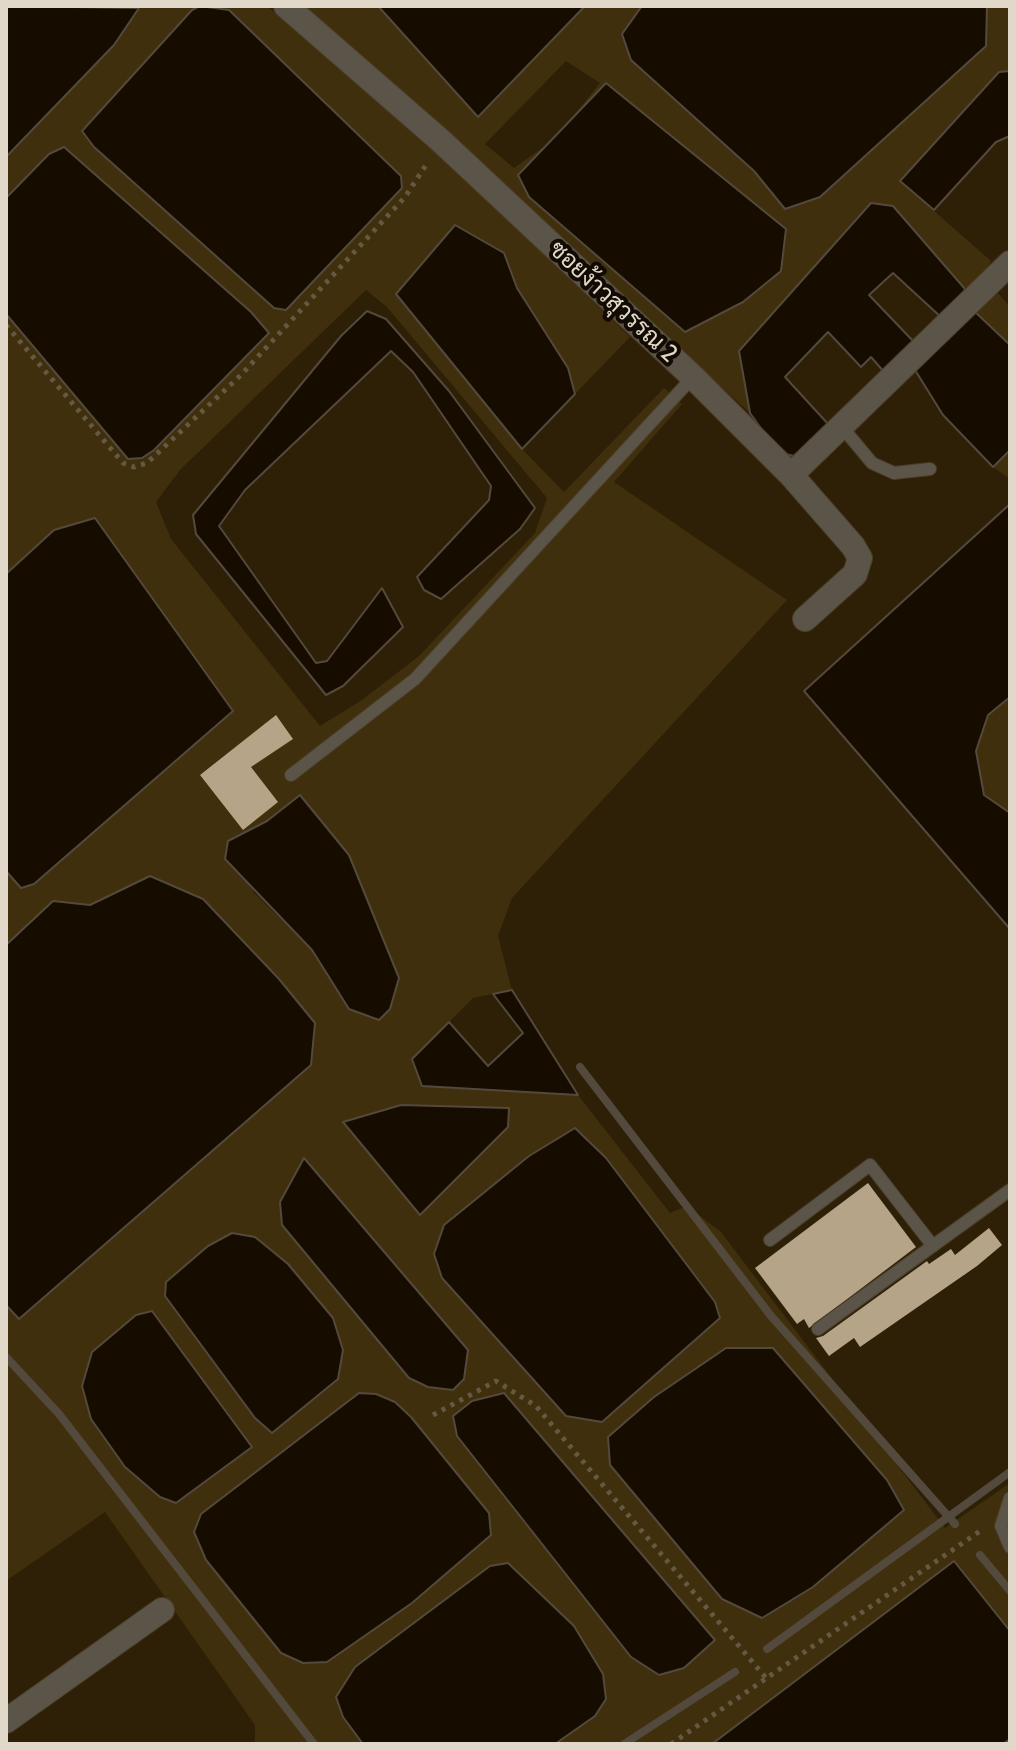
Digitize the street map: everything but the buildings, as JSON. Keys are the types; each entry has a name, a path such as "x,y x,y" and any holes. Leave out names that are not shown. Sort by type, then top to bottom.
{"street":[{"name":"ซอยง้าวสุวรรณ 2","path":"286,6 441,141 693,377 791,475 853,546 860,558 855,574 805,619"},
{"path":"791,475 1010,263"},
{"path":"6,1721 162,1610"}],"lane":[{"path":"291,775 415,679 693,377"},
{"path":"842,427 872,463 894,473 930,469"},
{"path":"770,1240 870,1165 933,1246"},
{"path":"818,1329 1010,1190"},
{"path":"1010,1498 1001,1526 1010,1547"}],"path":[{"path":"6,325 123,463 134,467 147,463 241,375 405,197 441,141"},
{"path":"433,1415 496,1381 536,1406 766,1678"},
{"path":"671,1744 1004,1515"}],"shaded area":[{"path":"6,6 139,8 114,45 6,157"},
{"path":"139,6 200,6 192,10 82,132 94,147 273,307 286,310 229,10 218,6 267,6 483,193 630,337 575,394 568,368 517,288 504,253 396,294 522,449 564,492 664,388 682,404 614,482 787,600 512,898 498,936 512,990 473,998 412,1059 422,1085 578,1095 670,1213 687,1206 721,1232 945,1528 1010,1483 1010,1631 954,1561 712,1744 555,1744 595,1716 606,1699 574,1626 508,1564 355,1667 336,1697 343,1717 363,1744 255,1744 255,1725 105,1512 6,1581 6,1305 19,1319 203,900 150,876 90,905 53,901 6,945 6,871 21,888 54,530 6,574 6,314 128,459 49,154 6,198 6,157 114,45","holes":["366,290 387,307 547,498 535,533 419,656 362,700 320,726 171,539 156,502 180,470","300,795 349,855 349,1009 312,950 254,893 229,841 267,821","401,1105 420,1215 343,1122","606,1158 715,1301 720,1318 637,1390","359,1224 467,1350 409,1378 282,1225","232,1233 255,1237 255,1418 226,1375 208,1246","726,1348 904,1510 813,1587 608,1437 654,1397"]},
{"path":"200,6 229,10 401,176 402,188 286,310 274,308 94,147 82,131 192,10"},
{"path":"299,6 378,6 479,117 585,6 642,6 622,34 754,171 785,209 820,197 985,46 987,6 1010,6 1010,71 999,72 900,181 991,261 981,282 965,289 894,207 739,351 750,413","holes":["566,61 600,83 556,138 514,168 485,144","537,158 686,332 529,197 518,176"]},
{"path":"378,6 585,6 478,117"},
{"path":"642,6 987,6 986,46 820,197 785,209 754,171 631,60 622,34"},
{"path":"1010,71 1010,136 996,142 934,210 900,181 999,72"},
{"path":"606,83 786,229 781,271 743,302 685,332 529,197 518,175"},
{"path":"64,147 251,312 269,333 154,450 142,458 128,459 6,314 6,198 49,154"},
{"path":"871,203 893,206 965,289 959,303 942,318 893,273 869,295 914,342 885,373 871,357 861,367 828,332 785,377 829,425 794,456 778,452 750,413 739,351"},
{"path":"455,225 504,253 517,288 568,368 575,394 522,449 396,294"},
{"path":"996,291 1010,307 1010,345 972,309"},
{"path":"972,309 1010,345 1010,450 993,467 943,415 915,370"},
{"path":"367,311 386,319 449,391 535,508 520,529 441,599 424,590 417,577 489,500 491,486 413,372 391,351 245,490 219,526 316,663 327,661 382,588 403,627 343,686 326,695 196,534 193,515 341,336"},
{"path":"1010,450 1010,474 1007,477 993,467"},
{"path":"1010,504 1010,697 988,715 976,751 984,795 1010,813 1010,929 804,691"},
{"path":"95,518 233,711 34,884 21,888 6,871 6,574 54,530"},
{"path":"1010,697 1010,813 984,795 976,750 988,715"},
{"path":"300,795 349,855 399,978 390,1009 379,1020 349,1009 312,950 225,859 228,841 267,821"},
{"path":"150,876 203,899 279,979 315,1023 311,1065 19,1319 6,1305 6,945 53,901 90,905"},
{"path":"512,990 578,1095 422,1086 412,1059 449,1022 488,1066 523,1033 493,994"},
{"path":"401,1105 509,1108 508,1127 420,1215 343,1122"},
{"path":"575,1128 606,1158 715,1302 720,1318 602,1422 566,1416 442,1278 434,1254 444,1225 529,1156"},
{"path":"304,1158 468,1350 464,1379 453,1390 428,1387 409,1378 282,1225 280,1202"},
{"path":"232,1233 255,1237 288,1264 333,1318 343,1350 338,1379 272,1433 255,1418 165,1296 166,1282 208,1246"},
{"path":"152,1311 252,1447 176,1503 160,1497 125,1467 91,1419 82,1386 92,1352 136,1315"},
{"path":"726,1348 773,1348 887,1480 904,1510 813,1587 762,1618 722,1599 610,1465 608,1437 654,1397"},
{"path":"359,1393 376,1394 395,1402 411,1417 489,1513 491,1535 412,1603 327,1662 303,1663 281,1653 206,1560 194,1532 201,1514"},
{"path":"504,1393 715,1640 684,1668 659,1675 631,1657 457,1436 453,1416 472,1401"},
{"path":"954,1561 1010,1631 1010,1739 1003,1744 712,1744"},
{"path":"508,1563 574,1626 603,1674 606,1699 595,1716 555,1744 363,1744 343,1717 336,1697 355,1667 490,1566"}],"waterway":[{"path":"580,1067 771,1316 955,1524"},
{"path":"6,1357 59,1414 314,1744"},
{"path":"767,1649 1010,1472"},
{"path":"980,1555 1010,1591"},
{"path":"624,1744 735,1672"}]}
